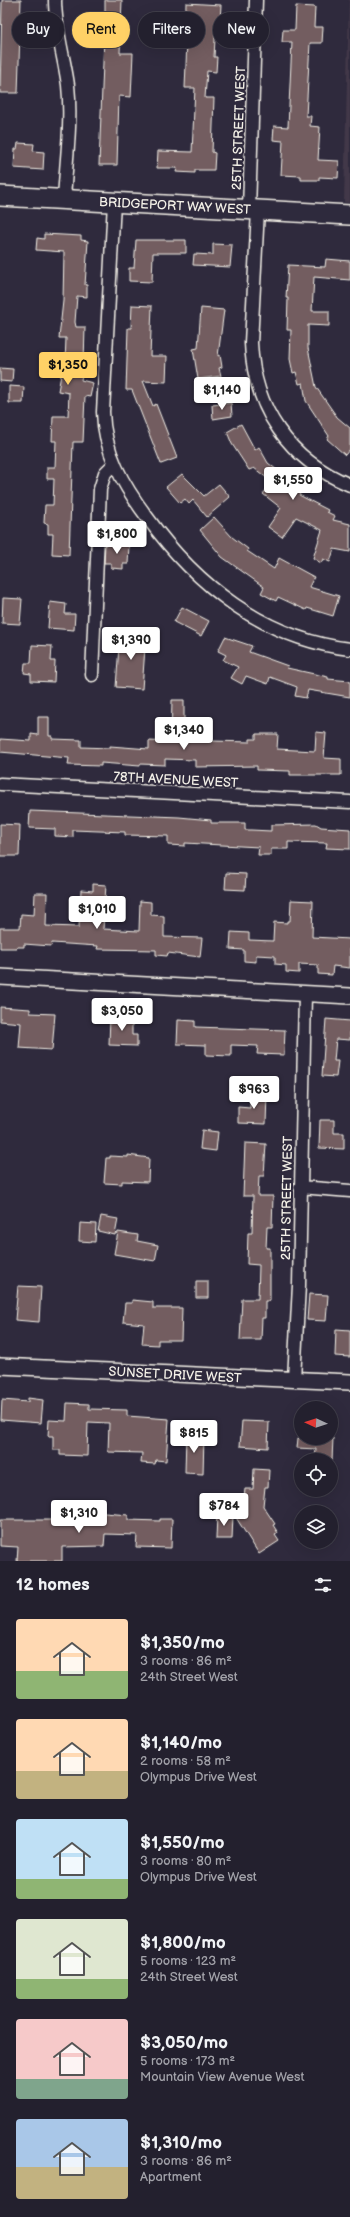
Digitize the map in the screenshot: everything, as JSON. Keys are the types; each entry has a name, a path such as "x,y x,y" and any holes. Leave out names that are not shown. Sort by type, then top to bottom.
{"main road":[{"name":"BRIDGEPORT WAY WEST","path":"0,196 350,215"}],"street":[{"path":"55,0 56,25 66,71 69,100 64,199"},
{"name":"25TH STREET WEST","path":"256,0 254,209 250,343 253,364 259,388 274,422 292,447 318,469 350,485"},
{"path":"114,202 103,401 106,440 114,464 139,506 163,540 188,568 208,586 226,600 275,628 302,640 350,649"},
{"path":"92,674 100,489 105,473 114,464"},
{"name":"78TH AVENUE WEST","path":"0,784 350,802"},
{"path":"0,977 350,996"},
{"name":"25TH STREET WEST","path":"294,1379 299,1285 305,994"},
{"path":"300,1187 350,1191"},
{"name":"SUNSET DRIVE WEST","path":"0,1366 350,1382"}],"shaded area":[{"path":"350,0 350,203 344,202"}],"building":[{"path":"2,0 21,0 21,12 12,12 12,48 19,48 18,93 0,93"},
{"path":"105,0 122,0 122,12 105,12"},
{"path":"186,3 221,5 221,12 213,12 213,48 214,48 214,57 217,57 216,72 207,71 205,98 214,98 212,152 215,153 214,170 195,170 195,173 176,172 177,168 157,168 158,151 192,152 195,88 185,88 187,48 205,48 205,12 186,12"},
{"path":"296,6 315,7 314,27 323,27 322,43 310,43 306,116 311,116 310,126 320,127 318,160 339,161 338,178 319,177 319,180 301,180 301,176 281,175 283,141 273,140 274,126 288,127 292,42 282,42 283,30 295,30"},
{"path":"104,48 120,48 120,53 133,53 131,97 119,96 117,165 99,165"},
{"path":"18,143 34,144 33,151 44,152 43,170 14,168 15,149 17,149"},
{"path":"44,234 81,236 81,240 88,241 85,285 87,285 87,297 77,296 75,322 76,327 85,327 84,363 81,380 93,383 90,397 85,396 83,442 73,442 69,555 52,554 53,534 48,534 48,524 44,523 45,505 53,505 54,479 47,479 47,467 55,467 56,441 52,441 53,416 68,416 69,393 58,391 63,364 65,364 66,338 59,338 63,301 64,252 36,250 37,238 44,239"},
{"path":"136,240 186,240 186,253 153,253 152,282 129,281 129,268 134,268"},
{"path":"213,244 232,245 230,267 193,265 194,254 213,255"},
{"path":"326,259 350,261 350,280 314,277 312,311 329,311 329,326 308,325 308,348 316,387 337,417 350,428 350,449 345,455 327,439 329,436 306,401 303,383 299,384 296,372 293,373 290,359 291,330 287,330 288,298 286,298 288,265 325,267"},
{"path":"132,305 152,306 150,356 167,356 166,382 143,381 153,406 156,404 177,458 161,464 132,390 126,390 128,328 131,328"},
{"path":"201,308 224,310 218,356 220,355 222,367 219,368 221,376 198,379 193,349 198,348"},
{"path":"0,368 13,369 12,382 0,381"},
{"path":"9,386 24,387 23,403 9,403"},
{"path":"231,403 232,416 213,419 212,405"},
{"path":"241,424 255,450 259,447 268,463 303,490 299,495 328,510 327,512 335,516 333,520 350,524 350,552 334,549 330,562 323,559 321,563 313,558 322,530 296,517 282,537 268,527 281,508 263,494 272,482 254,468 249,470 232,444 227,432"},
{"path":"182,474 204,496 219,484 230,497 207,517 193,500 189,504 185,499 180,503 166,487"},
{"path":"214,517 232,537 248,549 247,551 274,569 279,558 314,577 309,587 339,596 333,616 307,608 306,610 278,597 276,601 261,593 264,587 222,557 200,530"},
{"path":"105,544 129,545 128,564 123,564 123,569 111,568 111,563 104,563"},
{"path":"3,598 22,599 20,624 2,623"},
{"path":"50,602 66,604 65,614 75,614 74,630 48,628"},
{"path":"182,607 209,621 201,636 174,622"},
{"path":"120,633 146,634 142,689 116,687"},
{"path":"225,637 252,646 249,652 288,666 287,668 328,677 328,679 350,681 350,697 308,690 306,698 295,696 297,687 270,677 268,684 246,676 242,684 231,678 238,667 223,660 226,655 218,651"},
{"path":"32,645 52,646 51,661 55,661 54,682 31,681 31,674 24,673 25,663 31,663"},
{"path":"172,700 184,700 184,729 212,730 212,741 250,742 250,739 256,739 256,734 278,734 277,749 315,751 316,732 326,733 324,758 341,759 341,775 290,775 290,771 257,770 257,766 195,767 195,760 165,759 165,765 140,764 140,766 101,763 101,766 68,765 69,758 0,752 0,739 31,741 31,734 38,735 38,717 49,717 49,736 52,736 52,739 81,740 81,747 110,748 110,746 149,749 149,741 171,742"},
{"path":"30,811 179,817 211,820 211,823 245,823 245,830 271,831 271,825 316,824 321,827 350,829 350,849 326,848 327,843 288,842 288,849 271,849 271,855 258,855 259,847 185,843 185,846 168,845 168,836 125,835 125,832 73,830 73,837 55,836 55,829 29,828"},
{"path":"0,824 20,825 19,856 0,856"},
{"path":"226,873 246,874 245,890 225,889"},
{"path":"93,884 106,885 103,929 139,931 140,901 151,902 151,915 164,916 164,937 202,938 200,957 168,953 167,956 156,955 156,950 97,949 98,946 52,943 51,946 24,944 24,947 0,948 0,928 20,928 21,914 34,915 35,893 47,893 46,926 79,927 81,890 93,891"},
{"path":"291,900 313,901 312,937 350,939 350,968 333,966 332,975 318,974 318,965 299,964 299,973 286,972 286,965 275,964 275,956 256,955 256,962 244,961 244,950 230,949 231,932 249,933 249,940 273,941 274,922 287,923 287,921 290,921"},
{"path":"0,1007 30,1009 30,1013 55,1014 52,1050 19,1048 21,1023 0,1021"},
{"path":"110,1016 132,1017 132,1035 137,1035 137,1046 109,1045"},
{"path":"326,1019 350,1021 350,1040 336,1039 334,1061 338,1061 336,1077 322,1076"},
{"path":"178,1020 195,1021 195,1027 285,1030 284,1055 257,1054 258,1046 231,1045 231,1056 206,1055 206,1045 177,1044"},
{"path":"250,1093 267,1094 266,1124 238,1123 238,1107 250,1108"},
{"path":"320,1120 334,1120 334,1133 344,1133 344,1149 319,1148"},
{"path":"202,1130 218,1132 216,1151 200,1149"},
{"path":"245,1143 266,1144 264,1176 259,1176 258,1196 273,1196 272,1227 267,1227 266,1248 270,1248 270,1301 265,1301 265,1318 262,1318 261,1340 240,1340 242,1299 258,1299 259,1265 247,1264 248,1233 252,1233 253,1196 243,1196"},
{"path":"128,1155 149,1158 148,1182 122,1181 122,1184 104,1183 106,1158 110,1158 110,1156 128,1157"},
{"path":"101,1216 118,1219 115,1235 98,1231"},
{"path":"80,1223 96,1224 95,1242 79,1241"},
{"path":"118,1232 138,1235 137,1241 158,1245 155,1261 114,1254"},
{"path":"196,1281 208,1281 208,1298 196,1298"},
{"path":"18,1286 41,1287 39,1322 15,1320"},
{"path":"309,1294 328,1295 326,1321 307,1320"},
{"path":"132,1300 153,1302 153,1308 182,1308 181,1340 158,1340 158,1345 142,1344 144,1324 123,1322 125,1303 132,1303"},
{"path":"336,1329 350,1330 350,1357 335,1356"},
{"path":"28,1398 43,1400 41,1423 1,1420 2,1400 28,1402"},
{"path":"67,1403 89,1404 89,1409 127,1410 127,1416 169,1419 166,1461 156,1460 155,1464 141,1463 142,1453 108,1452 109,1423 88,1422 87,1456 60,1455 60,1450 53,1450 53,1436 48,1436 49,1420 66,1421"},
{"path":"242,1421 269,1422 268,1448 240,1446"},
{"path":"186,1435 204,1436 203,1474 185,1473"},
{"path":"297,1445 333,1445 332,1453 316,1453 316,1449 297,1448"},
{"path":"254,1469 269,1470 268,1487 265,1487 263,1506 275,1524 273,1525 278,1533 275,1535 279,1541 259,1554 235,1516 242,1516 245,1489 253,1489"},
{"path":"93,1512 128,1515 128,1520 160,1521 160,1519 172,1519 171,1548 136,1547 137,1535 105,1534 104,1546 62,1547 62,1561 17,1561 18,1547 0,1546 0,1520 66,1520 66,1517 93,1518"},
{"path":"217,1515 233,1515 232,1539 216,1539"}]}
